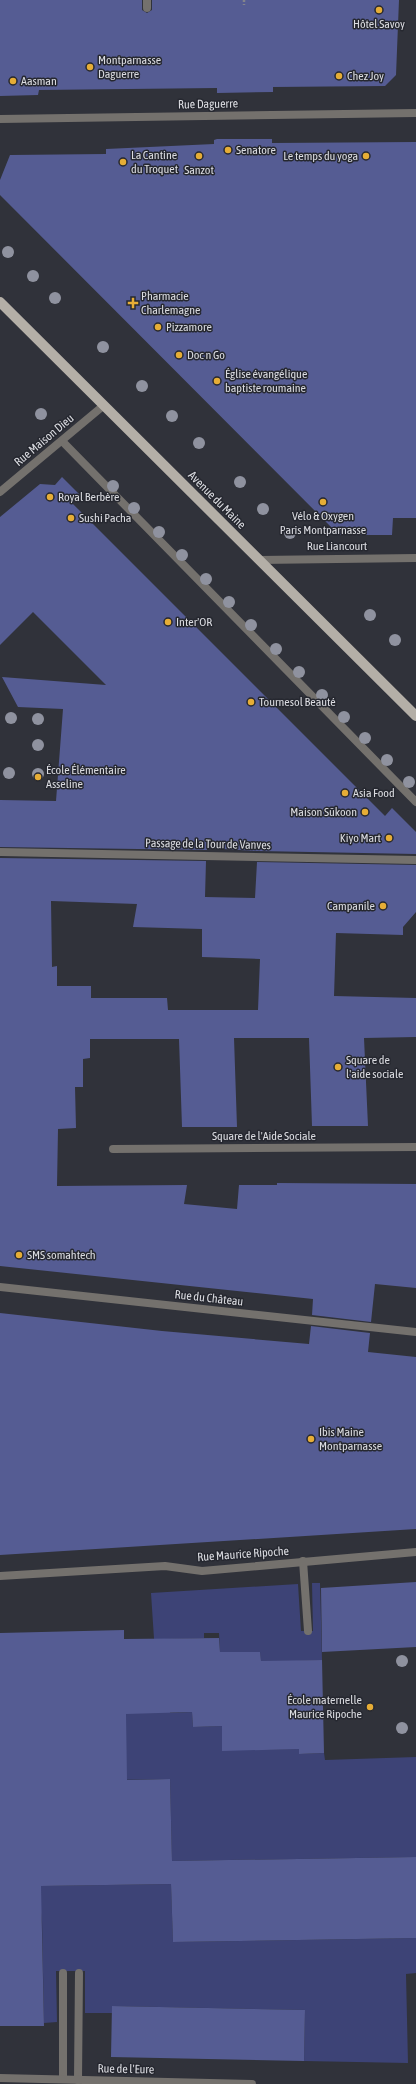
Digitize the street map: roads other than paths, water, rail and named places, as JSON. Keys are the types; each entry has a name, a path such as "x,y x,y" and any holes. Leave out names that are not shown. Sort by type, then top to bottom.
{"main road":[{"name":"Avenue du Maine","path":"0,302 416,716"}],"street":[{"name":"Rue Daguerre","path":"0,119 416,113"},
{"name":"Rue Maison Dieu","path":"0,492 103,406"},
{"path":"62,441 416,802"},
{"name":"Rue Liancourt","path":"258,560 416,558"},
{"name":"Passage de la Tour de Vanves","path":"0,852 416,860"},
{"name":"Square de l'Aide Sociale","path":"113,1149 416,1147"},
{"name":"Rue du Château","path":"0,1287 416,1332"},
{"name":"Rue Maurice Ripoche","path":"0,1576 165,1566 202,1571 416,1552"},
{"path":"304,1561 308,1631"},
{"path":"63,1973 63,2079"},
{"path":"78,2080 79,1973"},
{"name":"Rue de l'Eure","path":"0,2078 252,2084"}],"place":[{"name":"Hôtel Savoy","path":"379,10"},
{"name":"Montparnasse Daguerre","path":"90,67"},
{"name":"Chez Joy","path":"339,76"},
{"name":"Aasman","path":"13,81"},
{"name":"Senatore","path":"228,150"},
{"name":"Sanzot","path":"199,156"},
{"name":"Le temps du yoga","path":"366,156"},
{"name":"La Cantine du Troquet","path":"123,162"},
{"name":"Pharmacie Charlemagne","path":"133,303"},
{"name":"Pizzamore","path":"158,327"},
{"name":"Doc n Go","path":"179,355"},
{"name":"Église évangélique baptiste roumaine","path":"217,381"},
{"name":"Royal Berbère","path":"50,497"},
{"name":"Vélo & Oxygen Paris Montparnasse","path":"323,502"},
{"name":"Sushi Pacha","path":"71,518"},
{"name":"Inter'OR","path":"168,622"},
{"name":"Tournesol Beauté","path":"251,702"},
{"name":"École Élémentaire Asseline","path":"38,777"},
{"name":"Asia Food","path":"345,793"},
{"name":"Maison Sūkoon","path":"365,812"},
{"name":"Kiyo Mart","path":"389,838"},
{"name":"Campanile","path":"383,906"},
{"name":"Square de l'aide sociale","path":"338,1067"},
{"name":"SMS somahtech","path":"19,1255"},
{"name":"Ibis Maine Montparnasse","path":"311,1439"},
{"name":"École maternelle Maurice Ripoche","path":"370,1707"}]}
